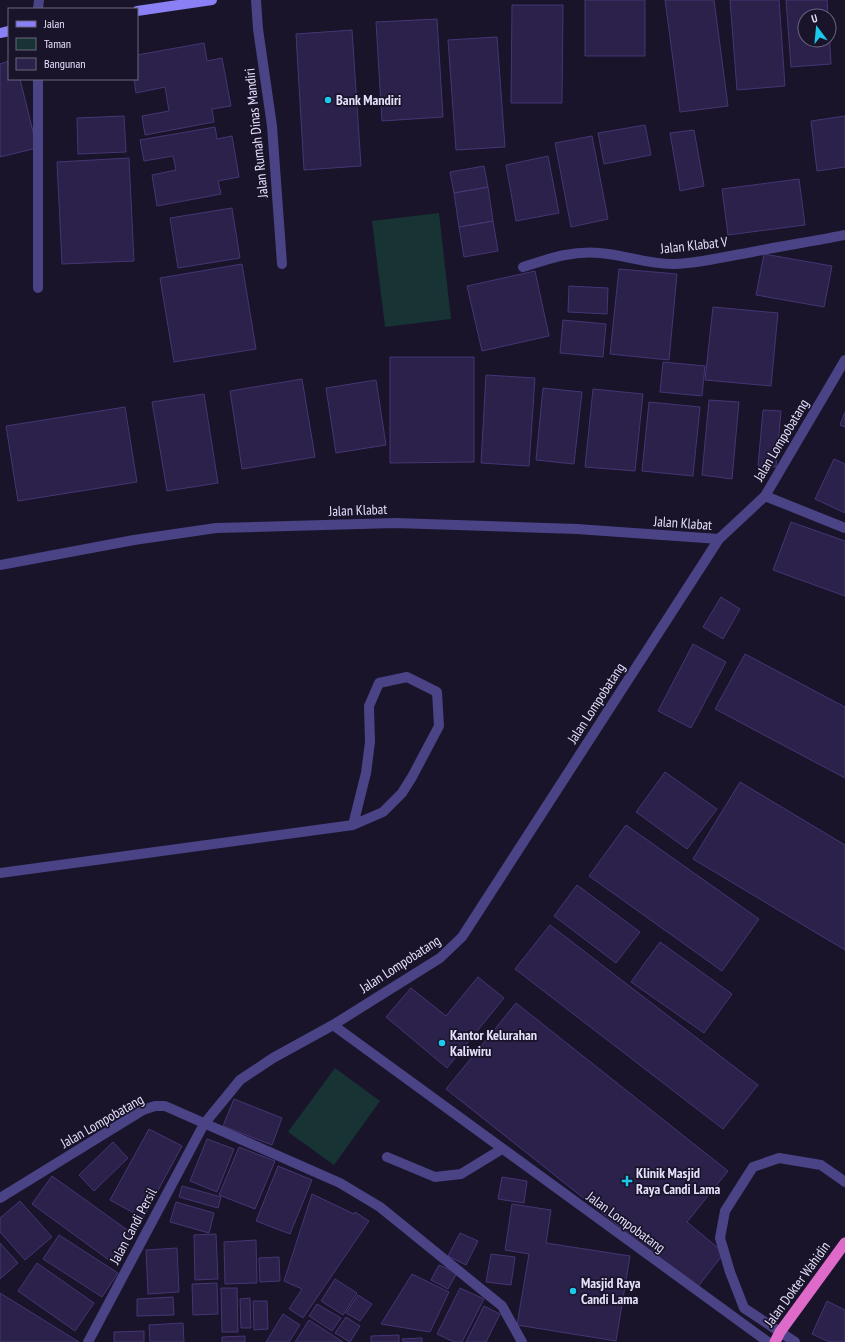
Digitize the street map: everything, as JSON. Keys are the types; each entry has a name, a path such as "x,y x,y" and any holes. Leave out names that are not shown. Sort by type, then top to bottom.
{"highway":[{"name":"Jalan Dokter Wahidin","path":"775,1342 780,1332 845,1243"}],"main road":[{"path":"138,11 212,0"}],"street":[{"name":"Jalan Rumah Dinas Mandiri","path":"256,0 258,29 272,126 282,264"},
{"path":"38,80 38,288"},
{"name":"Jalan Klabat V","path":"523,267 575,252 599,252 650,263 676,264 713,260 845,235"},
{"name":"Jalan Lompobatang","path":"0,1198 143,1110 155,1106 165,1106 204,1124 240,1080 273,1058 332,1025 440,958 462,937 719,539 765,496 842,373 845,360"},
{"path":"765,496 845,528"},
{"name":"Jalan Klabat","path":"0,564 134,540 216,528 395,523 577,529 719,539"},
{"path":"0,873 353,825 383,812 402,793 439,726 437,692 407,677 379,683 368,706 370,742 366,773 353,825"},
{"name":"Jalan Lompobatang","path":"332,1025 768,1342"},
{"path":"204,1124 340,1183 380,1207 502,1306 522,1342"},
{"name":"Jalan Candi Persil","path":"88,1342 204,1124"},
{"path":"387,1157 435,1177 461,1174 502,1149"},
{"path":"795,1342 744,1308 730,1272 720,1238 725,1211 753,1167 779,1158 821,1165 845,1182"}],"green space":[{"path":"439,213 451,319 385,327 372,221"},
{"path":"335,1068 380,1101 334,1165 288,1132"}],"building":[{"path":"585,0 645,0 645,56 585,56"},
{"path":"665,0 714,0 728,106 680,112"},
{"path":"730,0 779,0 785,86 737,90"},
{"path":"786,0 827,0 828,8 797,8 797,48 830,48 831,64 791,67"},
{"path":"512,5 563,5 562,103 511,103"},
{"path":"437,19 443,117 382,121 376,22"},
{"name":"Bank Mandiri","path":"352,30 361,166 304,170 296,34"},
{"path":"497,37 505,147 456,150 448,40"},
{"path":"204,43 207,61 222,58 231,106 212,109 214,122 145,135 142,116 169,111 165,87 136,93 134,80 138,80 138,55"},
{"path":"8,61 8,80 20,80 37,148 0,157 0,64"},
{"path":"124,116 126,152 78,154 77,118"},
{"path":"845,116 845,167 817,171 811,121"},
{"path":"645,125 651,155 604,164 598,133"},
{"path":"215,127 217,139 232,136 239,177 218,181 221,194 157,206 152,175 176,170 173,156 144,161 140,140"},
{"path":"694,130 704,186 680,191 670,133"},
{"path":"592,136 608,219 571,227 555,143"},
{"path":"548,156 559,213 516,221 506,165"},
{"path":"129,158 134,261 62,264 57,162"},
{"path":"484,166 488,187 454,193 450,172"},
{"path":"799,179 805,225 728,235 722,189"},
{"path":"488,187 493,221 459,227 454,193"},
{"path":"232,208 240,258 178,268 170,218"},
{"path":"493,221 498,251 464,257 459,227"},
{"path":"764,254 832,266 824,307 756,295"},
{"path":"242,264 256,349 174,362 160,278"},
{"path":"619,269 677,274 669,360 610,354"},
{"path":"535,271 549,336 482,351 467,286"},
{"path":"569,286 608,288 607,314 568,312"},
{"path":"713,307 778,313 771,386 705,380"},
{"path":"563,320 606,324 603,357 560,353"},
{"path":"390,357 474,357 474,462 390,463"},
{"path":"663,362 705,366 702,396 660,392"},
{"path":"486,375 535,378 529,466 481,463"},
{"path":"302,379 315,457 242,469 230,391"},
{"path":"376,380 386,445 336,453 326,388"},
{"path":"543,388 582,392 574,464 536,460"},
{"path":"593,389 643,394 635,471 585,467"},
{"path":"204,394 218,483 167,491 152,402"},
{"path":"709,400 739,402 732,479 702,475"},
{"path":"649,402 700,407 693,476 642,471"},
{"path":"125,407 137,482 18,501 6,426"},
{"path":"763,410 781,411 776,467 758,466"},
{"path":"845,412 845,427 840,425"},
{"path":"834,459 845,464 845,513 815,499"},
{"path":"791,522 845,541 845,596 773,570"},
{"path":"721,597 740,609 723,639 703,627"},
{"path":"693,644 726,662 691,728 658,711"},
{"path":"745,654 845,707 845,778 715,709"},
{"path":"665,772 717,809 687,849 636,812"},
{"path":"740,782 845,845 845,950 693,859"},
{"path":"626,825 759,919 722,971 589,876"},
{"path":"577,885 640,932 616,963 554,916"},
{"path":"550,925 758,1085 723,1129 515,969"},
{"path":"660,942 732,994 704,1033 631,982"},
{"name":"Kantor Kelurahan Kaliwiru","path":"478,977 504,998 447,1068 386,1017 411,988 446,1016"},
{"path":"516,1003 728,1171 687,1222 724,1253 697,1288 446,1089"},
{"path":"234,1099 282,1118 272,1145 223,1126"},
{"path":"149,1129 182,1146 143,1218 110,1200"},
{"path":"207,1139 234,1149 217,1192 190,1181"},
{"path":"113,1142 128,1158 94,1191 79,1175"},
{"path":"239,1147 275,1161 255,1209 219,1195"},
{"path":"278,1166 312,1180 290,1234 256,1221"},
{"path":"52,1176 133,1234 113,1263 32,1204"},
{"path":"502,1177 527,1181 524,1203 498,1199"},
{"path":"182,1186 221,1197 218,1208 179,1197"},
{"path":"312,1194 354,1214 355,1212 369,1221 303,1318 289,1309 302,1289 284,1281"},
{"path":"20,1201 52,1237 25,1260 0,1232 0,1218"},
{"path":"176,1202 214,1213 209,1233 170,1222"},
{"name":"Masjid Raya Candi Lama","path":"512,1204 551,1210 546,1243 630,1256 616,1341 517,1325 529,1254 505,1250"},
{"path":"460,1233 478,1241 466,1265 448,1256"},
{"path":"216,1234 218,1279 195,1280 194,1235"},
{"path":"59,1235 118,1273 102,1297 43,1259"},
{"path":"256,1240 257,1283 225,1284 224,1242"},
{"path":"0,1243 18,1263 0,1279"},
{"path":"177,1248 179,1292 148,1294 146,1250"},
{"path":"491,1254 515,1257 511,1285 486,1282"},
{"path":"279,1257 280,1281 260,1282 259,1258"},
{"path":"37,1263 94,1303 75,1331 18,1291"},
{"path":"439,1265 457,1273 448,1289 431,1280"},
{"path":"412,1274 449,1292 430,1332 381,1324"},
{"path":"335,1279 357,1293 343,1315 321,1301"},
{"path":"217,1283 218,1314 193,1315 192,1284"},
{"path":"221,1288 237,1288 238,1332 222,1332"},
{"path":"460,1288 484,1299 462,1342 454,1342 437,1334"},
{"path":"0,1293 79,1342 0,1342"},
{"path":"358,1295 372,1304 360,1321 346,1313"},
{"path":"173,1297 174,1315 137,1316 137,1299"},
{"path":"250,1298 251,1328 241,1328 240,1299"},
{"path":"253,1301 267,1301 268,1329 254,1330"},
{"path":"827,1301 845,1310 845,1342 829,1342 812,1334"},
{"path":"317,1304 341,1318 332,1331 309,1316"},
{"path":"484,1306 500,1314 486,1342 466,1342"},
{"path":"283,1314 300,1325 289,1342 266,1342"},
{"path":"346,1317 360,1326 350,1342 335,1333"},
{"path":"309,1320 343,1342 295,1342"},
{"path":"183,1323 184,1342 150,1342 149,1325"},
{"path":"144,1331 144,1342 114,1342 114,1332"},
{"path":"399,1335 399,1342 371,1342 371,1336"},
{"path":"245,1336 245,1342 222,1342 222,1337"},
{"path":"422,1338 422,1342 403,1342 402,1339"}],"place":[{"name":"Bank Mandiri","path":"328,100"},
{"name":"Kantor Kelurahan Kaliwiru","path":"442,1043"},
{"name":"Klinik Masjid Raya Candi Lama","path":"627,1181"},
{"name":"Masjid Raya Candi Lama","path":"573,1291"}]}
